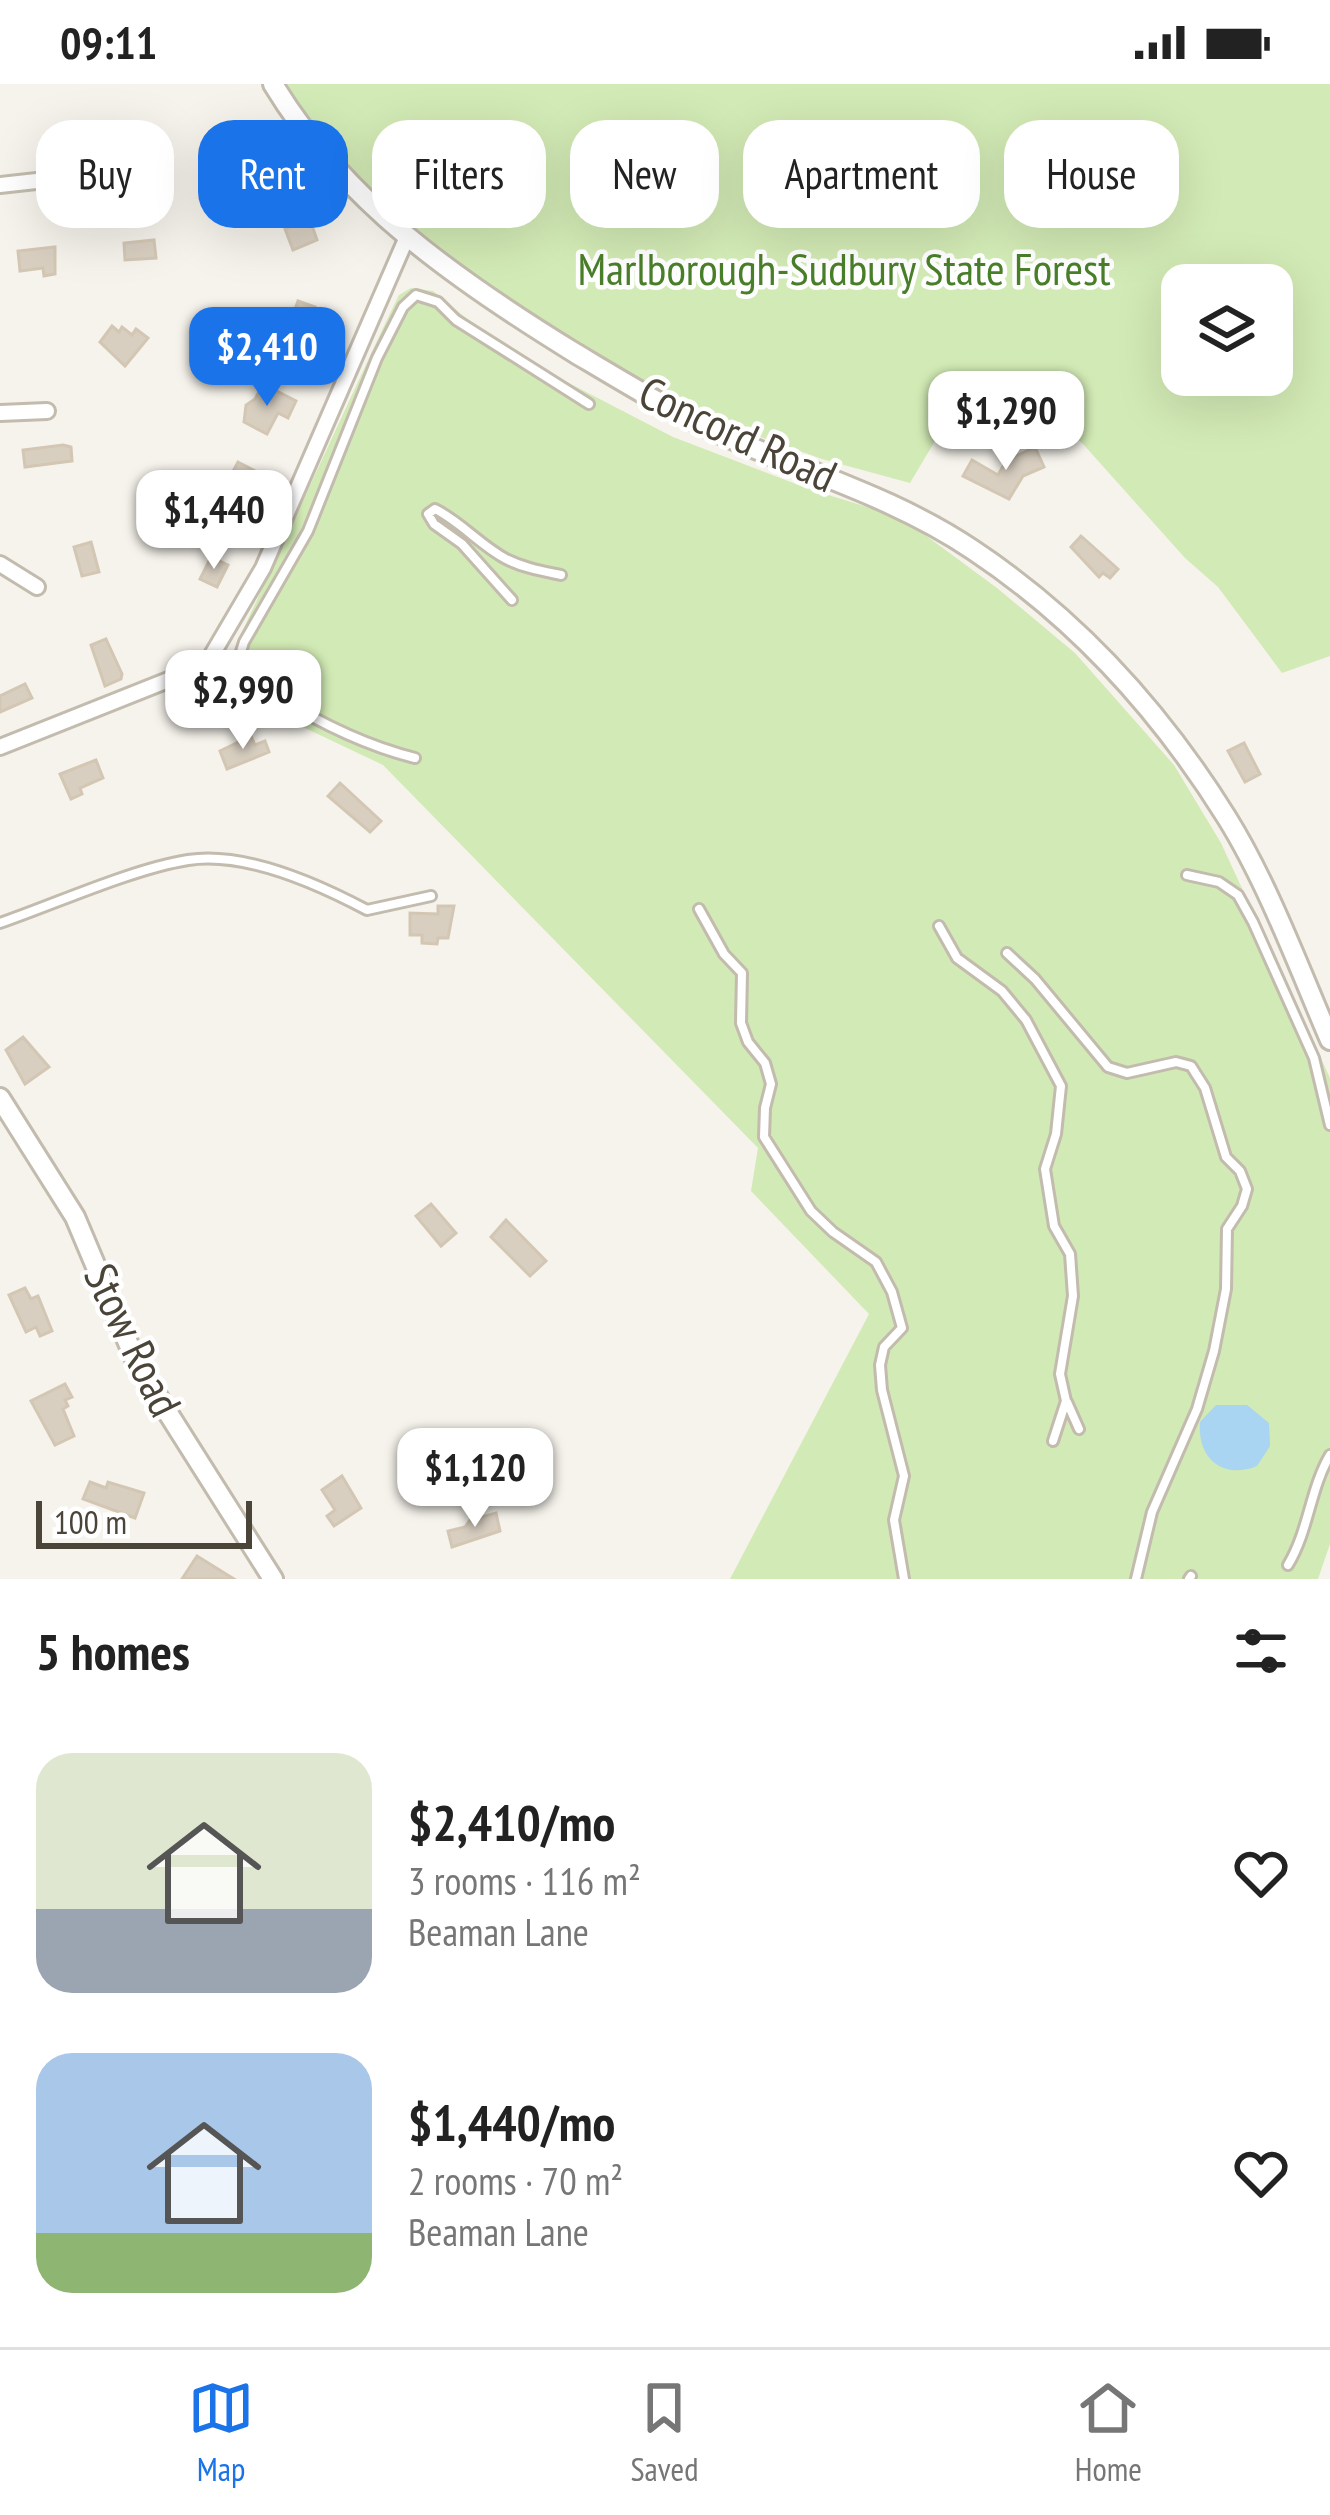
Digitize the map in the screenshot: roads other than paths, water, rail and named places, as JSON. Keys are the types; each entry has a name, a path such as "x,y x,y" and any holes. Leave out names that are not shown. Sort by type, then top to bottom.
{"street":[{"name":"Concord Road","path":"273,84 339,175 407,237 489,297 625,382 724,436 917,516 973,549 1050,608 1109,663 1154,716 1229,820 1330,1040"},
{"path":"0,185 36,181"},
{"path":"0,747 206,665 263,568 407,237"},
{"path":"0,413 47,411"},
{"path":"0,563 37,587"},
{"name":"Stow Road","path":"0,1098 75,1217 137,1364 273,1579"}],"lane":[{"path":"416,758 305,716 234,674 244,643 303,543 377,358 403,307 416,296 438,302 456,320 589,404"},
{"path":"512,600 428,514 435,509 450,517 502,557 561,575"},
{"path":"0,923 188,860 233,862 316,883 367,910 431,896"},
{"path":"1187,875 1219,882 1238,896 1253,922 1314,1058 1330,1125"},
{"path":"699,909 724,955 742,973 741,1022 771,1084 764,1137 812,1210 833,1232 876,1262 900,1316 902,1328 884,1347 880,1365 904,1476 894,1520 904,1579"},
{"path":"939,926 957,958 1002,991 1026,1020 1060,1086 1056,1134 1045,1169 1054,1226 1070,1254 1072,1296 1060,1374 1079,1429"},
{"path":"1007,953 1108,1067 1127,1073 1176,1061 1191,1066 1205,1088 1226,1157 1240,1171 1247,1189 1227,1229 1226,1289 1209,1371 1198,1409 1152,1512 1136,1579"},
{"path":"1053,1441 1066,1401"},
{"path":"1288,1564 1300,1544 1330,1455"}],"water":[{"path":"1216,1405 1247,1405 1269,1423 1270,1446 1257,1466 1223,1468 1207,1455 1200,1422"}],"park label":[{"name":"Marlborough-Sudbury State Forest","path":"844,269"}]}
